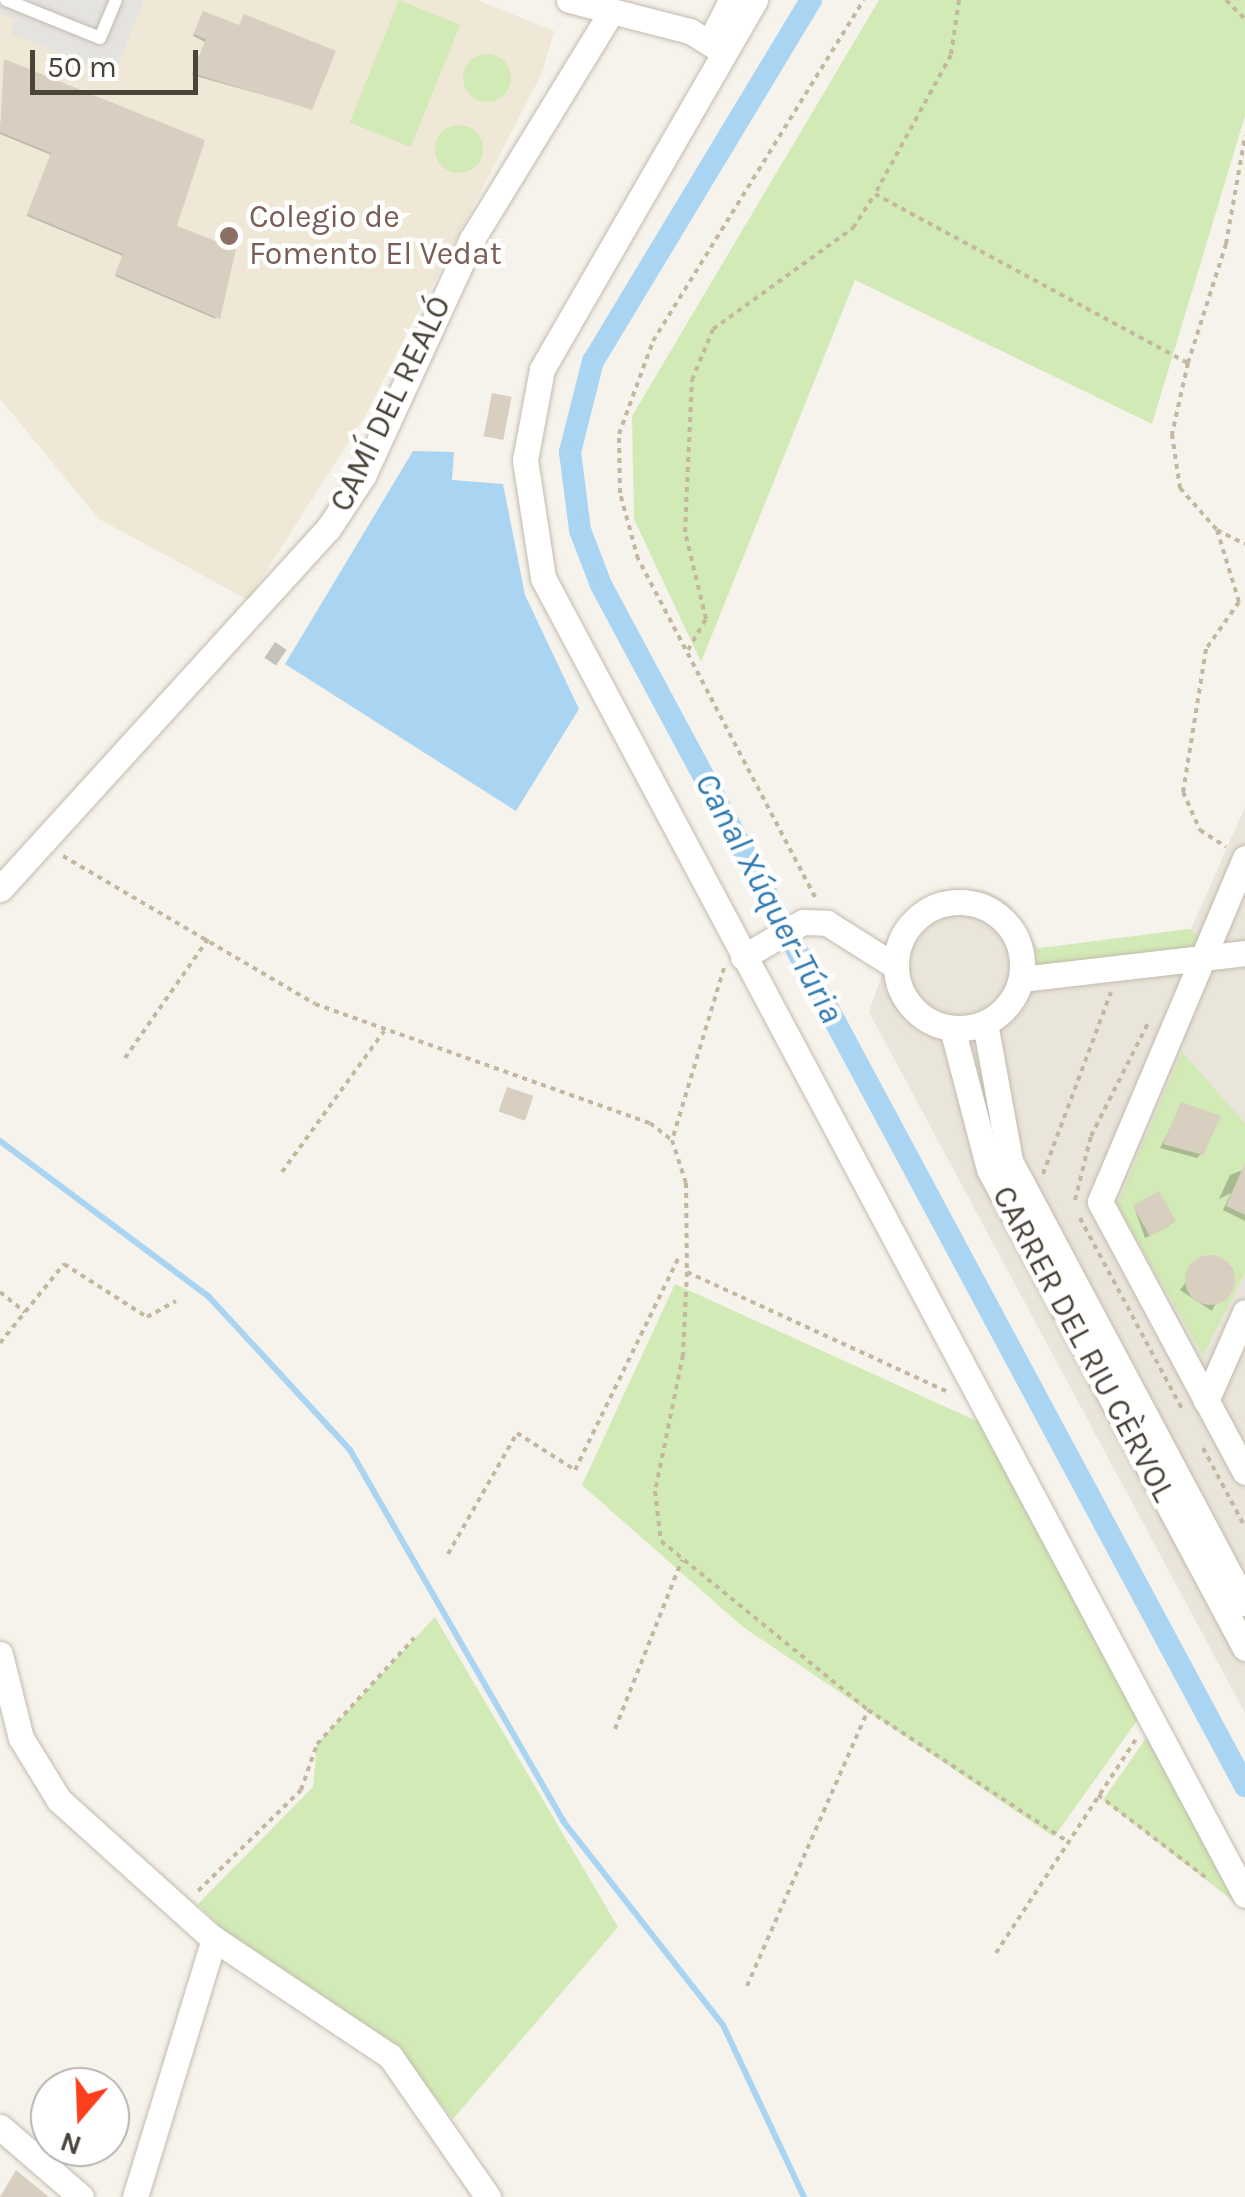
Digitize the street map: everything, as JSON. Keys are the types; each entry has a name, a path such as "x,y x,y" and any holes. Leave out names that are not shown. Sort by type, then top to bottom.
{"street":[{"path":"569,0 609,15 690,31 724,52"},
{"path":"755,0 563,323 542,369 525,460 543,578 750,952 984,1409 1245,1895"},
{"path":"690,31 726,9"},
{"path":"724,52 726,9"},
{"name":"CAMÍ DEL REALÓ","path":"0,889 328,529 362,476 472,239 609,15"},
{"path":"1239,854 1236,898 1201,958 1100,1202 1245,1472"},
{"path":"895,966 903,935 924,911 965,901 1004,919 1016,937 1021,979"},
{"path":"750,952 815,923 895,966 918,1014 952,1028 985,1022 1021,979 1245,954"},
{"name":"CARRER DEL RIU CÈRVOL","path":"985,1022 1010,1162 1245,1603"},
{"name":"CARRER DEL RIU CÈRVOL","path":"952,1028 990,1169 1245,1648"},
{"path":"1206,1401 1245,1312"},
{"path":"0,1654 35,1770 214,1939 390,2056 488,2197"},
{"path":"136,2197 214,1939"},
{"path":"0,2127 81,2197"}],"lane":[{"path":"6,0 40,7 100,38 116,0"}],"path":[{"path":"815,923 624,520 618,470 625,404 653,341 864,0"},
{"path":"687,650 706,619 685,532 692,380 713,329 853,228 952,55 959,0"},
{"path":"1226,0 1245,18"},
{"path":"1245,136 1226,244 1188,363 1172,434 1180,488 1217,530 1245,544"},
{"path":"875,194 1188,363"},
{"path":"1217,530 1238,602 1206,649 1182,792 1200,830 1239,854"},
{"path":"42,844 210,936 316,1004 650,1123 672,1140"},
{"path":"125,1058 210,936"},
{"path":"448,1554 517,1433 575,1470 680,1255 686,1183 672,1140 721,970 750,952"},
{"path":"282,1172 384,1031"},
{"path":"680,1255 686,1272 682,1355 655,1491 661,1541 868,1710 1065,1840"},
{"path":"0,1344 64,1264 147,1316 176,1301"},
{"path":"686,1272 984,1409"},
{"path":"0,1292 26,1312"},
{"path":"615,1729 682,1560"},
{"path":"180,1908 301,1790 318,1744 414,1638"},
{"path":"747,1986 868,1710"},
{"path":"996,1953 1065,1840 1151,1720"},
{"path":"1096,1794 1215,1884"}],"shaded area":[{"name":"Colegio de Fomento El Vedat","path":"0,0 477,0 554,31 542,73 365,416 248,600 99,519 0,399"},
{"path":"0,0 144,0 114,75 10,33 16,20 0,13"},
{"path":"1245,807 1245,1713 869,1012 901,918 942,890 985,890 1008,902 1038,948 1191,929"}],"green space":[{"path":"399,0 460,25 411,147 350,122"},
{"path":"879,0 1245,0 1245,116 1152,424 855,280 701,662 634,519 632,416"},
{"path":"487,54 504,61 511,78 504,95 487,102 470,95 463,78 470,61"},
{"path":"459,125 476,132 483,149 476,166 459,173 442,166 435,149 442,132"},
{"path":"1189,929 1200,937 1194,948 1038,969 1036,949"},
{"path":"1182,1052 1245,1123 1245,1273 1203,1355 1117,1205"},
{"path":"675,1284 981,1423 1139,1718 1054,1837 743,1627 582,1485"},
{"path":"435,1617 618,1927 453,2119 398,2051 231,1938 198,1904 313,1787 317,1744"},
{"path":"1148,1735 1241,1907 1103,1800"}],"water":[{"path":"413,451 454,452 452,480 503,484 525,595 579,709 516,811 285,664"}],"building":[{"path":"203,11 239,25 244,14 336,51 312,110 192,73 206,39 194,34"},
{"path":"4,59 205,140 177,226 236,249 220,319 115,274 123,254 27,214 51,153 0,132"},
{"path":"492,393 512,397 503,440 484,436"},
{"path":"507,1087 533,1096 525,1121 499,1112"},
{"path":"1181,1102 1221,1116 1203,1155 1163,1144"},
{"path":"1245,1163 1245,1215 1226,1206"},
{"path":"1159,1191 1176,1222 1150,1236 1133,1206"},
{"path":"1210,1255 1228,1262 1235,1280 1228,1298 1210,1305 1192,1298 1185,1280 1192,1262"},
{"path":"16,2170 49,2197 0,2197"}],"waterway":[{"name":"Canal Xúquer-Túria","path":"811,0 593,361 570,452 580,530 601,585 1245,1786"},
{"path":"0,1141 209,1297 350,1450 563,1821 723,2025 804,2197"}],"place":[{"name":"Colegio de Fomento El Vedat","path":"229,236"}]}
